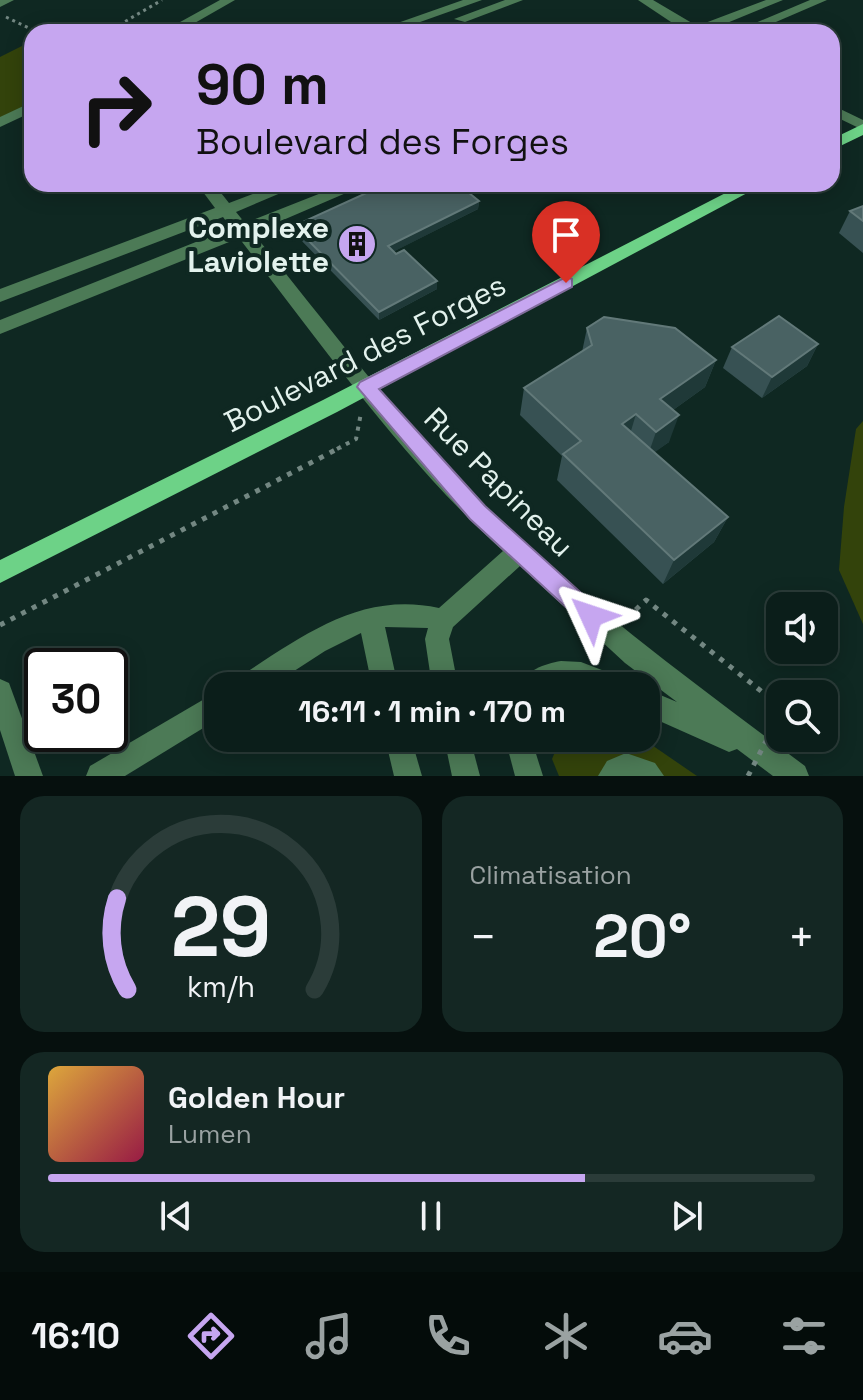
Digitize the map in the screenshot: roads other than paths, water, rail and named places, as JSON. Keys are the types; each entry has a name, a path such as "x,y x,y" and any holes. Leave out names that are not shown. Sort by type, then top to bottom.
{"main road":[{"path":"840,141 863,128"},
{"name":"Boulevard des Forges","path":"0,572 366,387 741,192"}],"street":[{"path":"0,3 8,0"},
{"path":"184,24 229,0"},
{"path":"403,24 476,0"},
{"path":"446,24 517,0"},
{"path":"644,0 683,24"},
{"path":"716,24 777,0"},
{"path":"761,24 821,0"},
{"path":"0,123 24,110"},
{"path":"840,114 863,128"},
{"name":"Rue Papineau","path":"211,192 429,462 610,633 687,697 795,776"},
{"path":"0,296 273,192"},
{"path":"0,327 339,192"},
{"path":"443,672 437,639 443,620 520,551"},
{"path":"271,672 335,633 370,617 414,611 443,620"},
{"path":"370,617 382,672"},
{"path":"0,692 29,776"},
{"path":"660,708 766,755"},
{"path":"100,776 204,713"},
{"path":"402,752 408,776"},
{"path":"460,752 466,776"},
{"path":"522,752 529,776"},
{"path":"612,776 627,765 650,776"}],"place":[{"name":"Complexe Laviolette","path":"357,244"}]}
